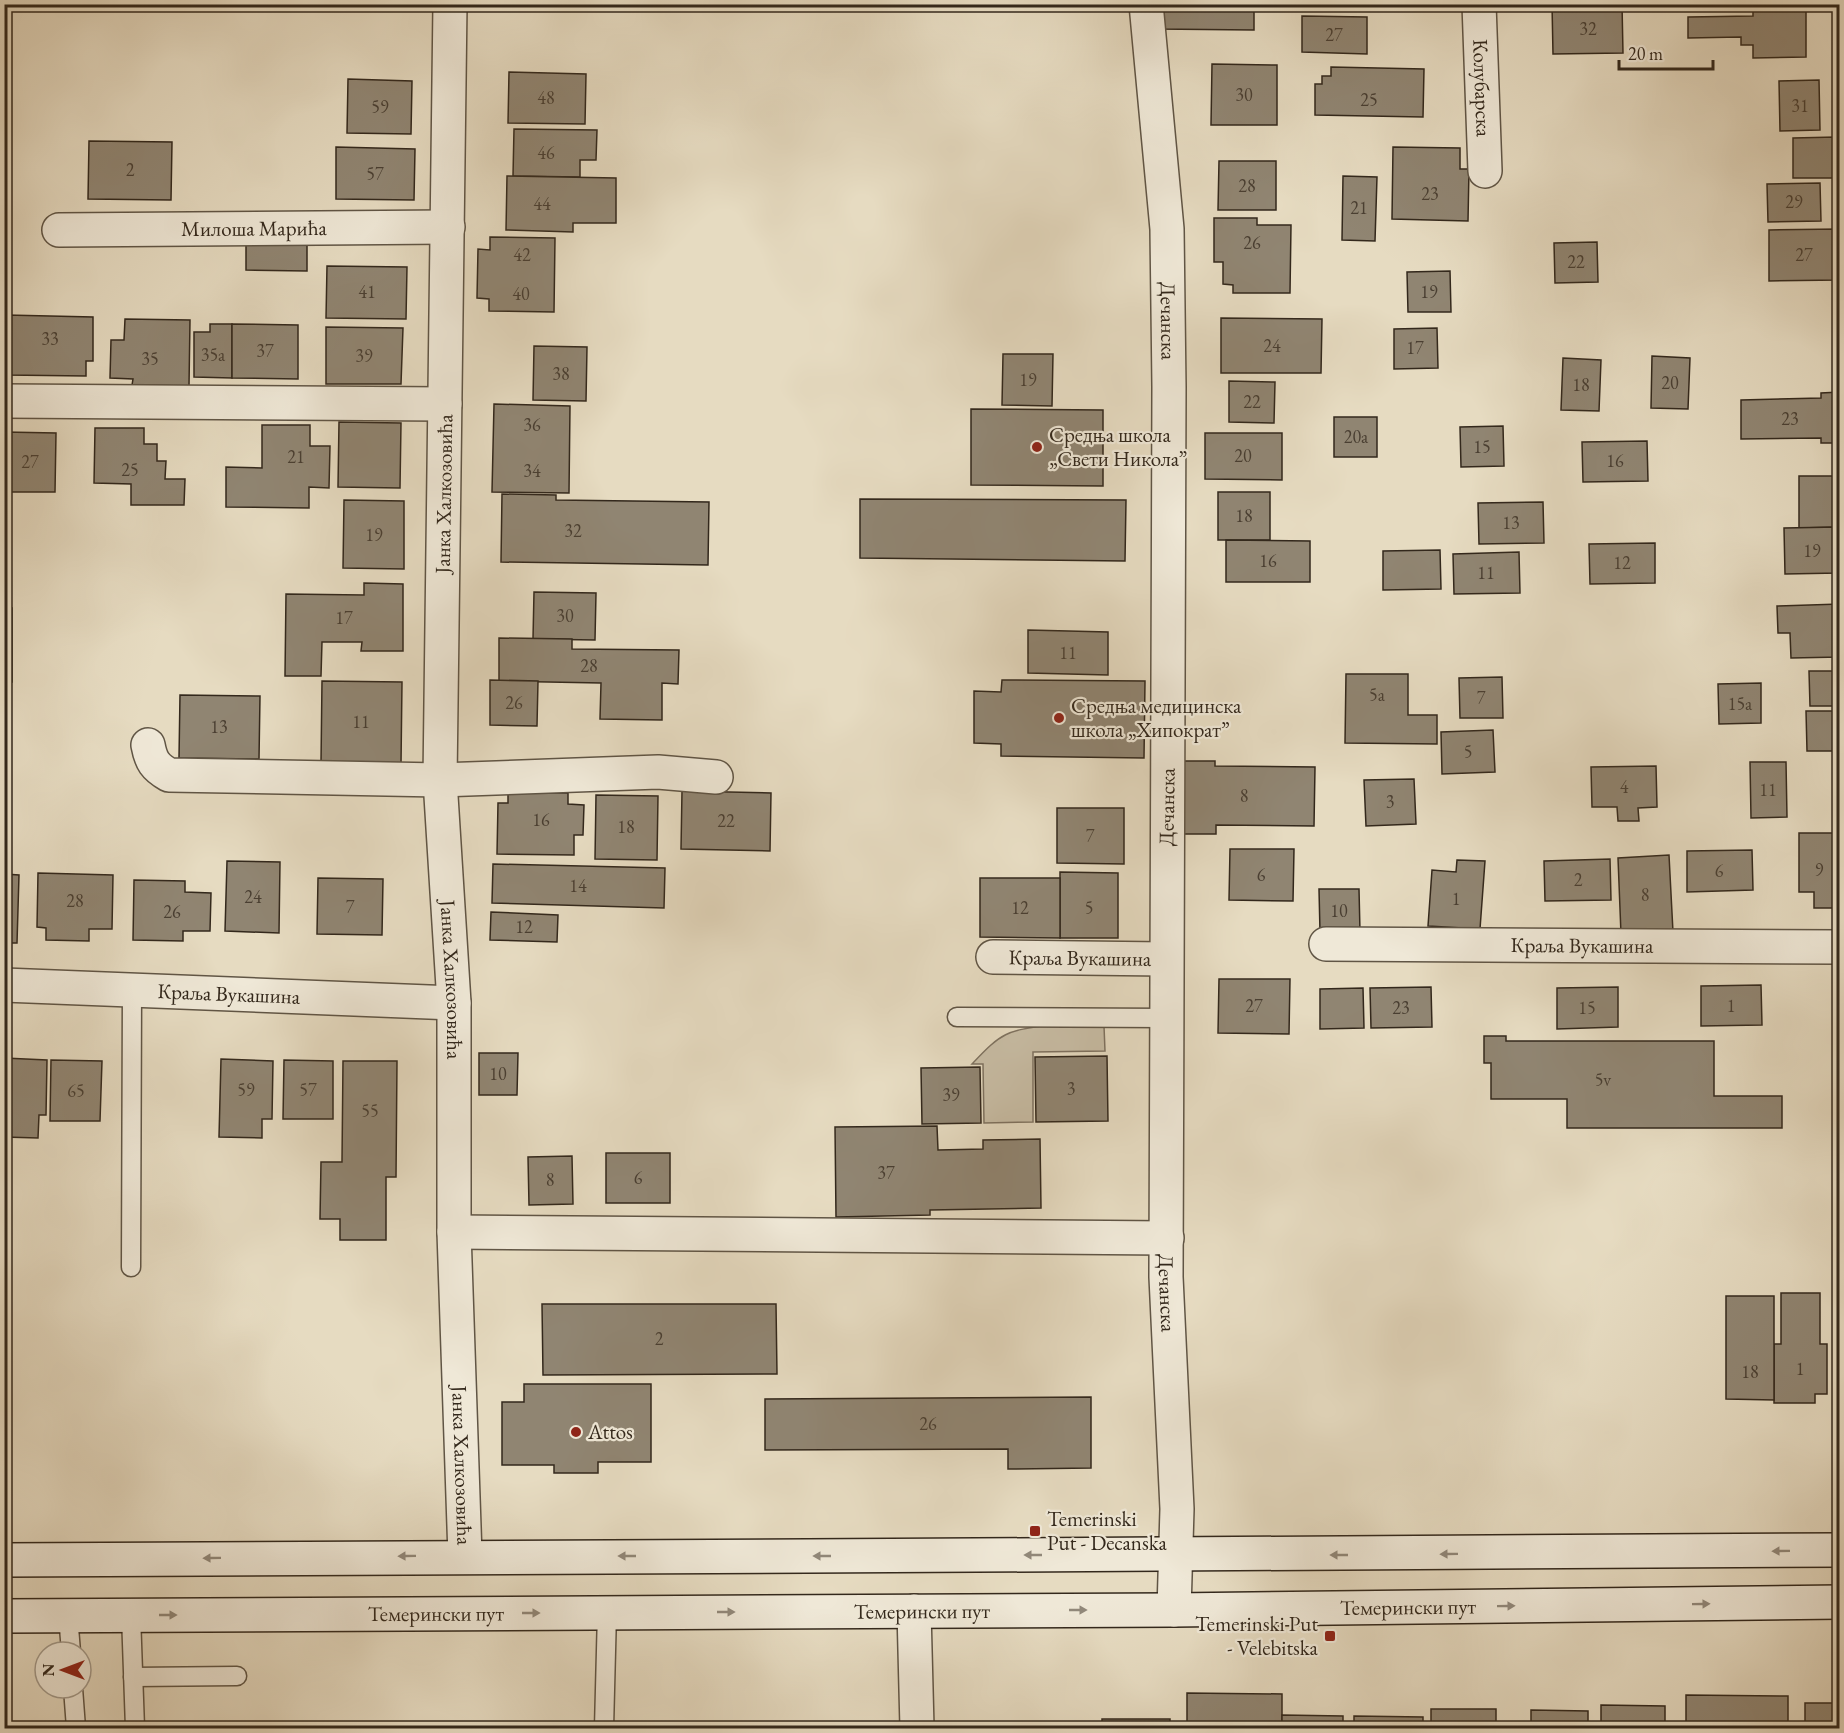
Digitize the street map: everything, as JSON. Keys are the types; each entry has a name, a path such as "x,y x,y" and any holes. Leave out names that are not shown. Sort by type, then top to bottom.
{"street":[{"name":"Јанка Халкозовића","path":"450,4 440,780 454,1003 454,1232 465,1556"},
{"name":"Колубарска","path":"1479,4 1485,171"},
{"name":"Дечанска","path":"1141,8 1167,229 1169,399 1166,1277 1177,1509 1174,1610"},
{"name":"Милоша Марића","path":"59,230 448,227"},
{"name":"Јанка Халкозовића","path":"4,401 445,404"},
{"path":"148,745 150,759 159,769 169,775 440,780 658,772 716,777"},
{"name":"Краља Вукашина","path":"1326,944 1839,947"},
{"name":"Краља Вукашина","path":"993,957 1166,959"},
{"name":"Краља Вукашина","path":"4,985 454,1003"},
{"path":"454,1232 1167,1238"},
{"path":"4,1560 1839,1550"},
{"name":"Темерински пут","path":"4,1616 1174,1610 1839,1602"},
{"path":"914,1611 917,1728"}],"lane":[{"path":"131,1267 132,990"},
{"path":"957,1017 1167,1017"},
{"path":"604,1728 607,1612"},
{"path":"131,1615 135,1728"},
{"path":"68,1616 69,1640"},
{"path":"133,1677 237,1676"},
{"path":"74,1700 76,1728"}],"shaded area":[{"path":"1049,1025 1104,1026 1105,1051 1033,1052 1033,1122 984,1123 983,1064 972,1064 998,1039 1023,1029"}],"building":[{"path":"1156,4 1254,4 1254,30 1156,29"},
{"path":"1352,4 1417,4 1417,7 1352,6"},
{"path":"1552,4 1622,4 1623,53 1553,54"},
{"path":"1806,7 1806,57 1753,58 1753,45 1741,45 1741,37 1688,38 1688,17 1753,16 1753,8"},
{"path":"1302,16 1367,17 1367,54 1302,52"},
{"path":"1212,64 1277,65 1277,125 1211,125"},
{"path":"1331,67 1424,69 1423,117 1315,115 1315,84 1322,84 1322,76 1331,76"},
{"path":"509,72 586,74 585,124 508,123"},
{"path":"348,79 412,81 411,134 347,133"},
{"path":"1819,80 1820,130 1780,131 1779,81"},
{"path":"514,129 597,130 596,160 580,160 580,177 513,176"},
{"path":"1836,137 1836,178 1793,178 1793,138"},
{"path":"89,141 172,142 171,200 88,199"},
{"path":"336,147 415,149 414,200 336,199"},
{"path":"1393,147 1460,148 1460,169 1469,169 1468,221 1392,219"},
{"path":"1219,161 1276,161 1276,210 1218,210"},
{"path":"507,176 616,178 616,223 573,223 573,232 506,230"},
{"path":"1343,176 1377,177 1375,241 1342,240"},
{"path":"1820,183 1821,221 1768,222 1767,184"},
{"path":"1214,218 1257,218 1257,225 1291,225 1290,293 1233,293 1233,285 1223,284 1223,262 1214,262"},
{"path":"1840,229 1840,280 1769,281 1769,230"},
{"path":"490,237 555,238 554,312 489,311 489,299 477,298 478,249 490,250"},
{"path":"246,238 307,238 307,271 246,270"},
{"path":"1597,242 1598,282 1555,283 1554,243"},
{"path":"327,266 407,267 406,319 326,318"},
{"path":"1450,271 1451,312 1408,312 1407,272"},
{"path":"6,315 93,317 93,361 86,361 86,376 6,375"},
{"path":"1221,318 1322,319 1321,373 1221,373"},
{"path":"125,319 190,320 189,386 132,385 133,379 110,378 111,340 124,340"},
{"path":"210,324 232,324 232,378 194,377 194,332 210,332"},
{"path":"232,324 298,325 298,379 232,378"},
{"path":"326,327 403,328 401,384 326,384"},
{"path":"1437,328 1438,368 1394,369 1394,329"},
{"path":"534,346 587,347 586,401 533,400"},
{"path":"1003,354 1053,354 1052,406 1002,405"},
{"path":"1652,356 1690,358 1688,409 1651,408"},
{"path":"1563,358 1601,360 1599,411 1561,410"},
{"path":"1229,381 1275,382 1274,423 1229,422"},
{"path":"1840,392 1840,443 1821,443 1821,438 1741,439 1741,400 1821,398 1821,393"},
{"path":"494,404 570,406 569,493 492,492"},
{"name":"Средња школа „Свети Никола”","path":"971,409 1103,410 1103,486 971,485"},
{"path":"1334,417 1377,417 1377,457 1334,457"},
{"path":"339,422 401,423 400,488 338,487"},
{"path":"262,425 310,425 310,446 330,446 329,488 309,487 309,508 226,507 226,467 262,468"},
{"path":"1503,426 1504,466 1461,467 1460,427"},
{"path":"95,428 144,428 144,444 157,444 157,461 166,461 165,479 185,479 184,505 131,505 131,484 94,483"},
{"path":"4,432 56,433 55,492 4,492"},
{"path":"1205,433 1282,433 1282,480 1205,479"},
{"path":"1647,441 1648,481 1583,482 1582,442"},
{"path":"1799,476 1840,476 1840,527 1799,528"},
{"path":"1218,492 1270,492 1270,540 1218,540"},
{"path":"502,494 556,495 556,500 709,502 708,565 501,562"},
{"path":"860,499 1126,500 1125,561 860,558"},
{"path":"344,500 404,501 404,569 343,568"},
{"path":"1543,502 1544,543 1479,544 1478,503"},
{"path":"1838,527 1839,573 1785,574 1784,528"},
{"path":"1226,540 1310,541 1310,582 1226,582"},
{"path":"1655,543 1655,583 1590,584 1589,544"},
{"path":"1440,550 1441,589 1383,590 1383,551"},
{"path":"1519,552 1520,593 1454,594 1453,554"},
{"path":"364,583 403,584 403,651 361,651 362,642 322,642 321,676 285,676 286,594 364,595"},
{"path":"534,592 596,593 595,640 533,639"},
{"path":"1840,604 1840,657 1791,658 1790,633 1778,633 1777,606"},
{"path":"4,608 12,608 12,682 4,682"},
{"path":"1028,630 1108,632 1108,675 1028,673"},
{"path":"499,638 572,639 572,649 679,650 678,684 662,683 662,720 600,719 601,683 499,681"},
{"path":"1809,671 1840,671 1840,706 1810,706"},
{"path":"1346,674 1408,674 1408,715 1437,715 1437,744 1345,743"},
{"path":"1502,677 1503,718 1460,718 1459,678"},
{"path":"490,680 538,681 537,726 490,725"},
{"name":"Средња медицинска школа „Хипократ”","path":"1002,680 1145,681 1144,758 1001,756 1001,744 974,743 974,691 1001,692"},
{"path":"322,681 402,682 401,764 321,763"},
{"path":"1761,683 1761,723 1719,724 1718,684"},
{"path":"180,695 260,696 259,759 179,758"},
{"path":"1806,711 1840,711 1840,751 1807,751"},
{"path":"1493,730 1495,772 1442,774 1441,732"},
{"path":"1173,761 1215,761 1215,766 1315,767 1314,826 1216,825 1216,834 1173,834"},
{"path":"1750,762 1786,762 1787,817 1751,818"},
{"path":"1656,766 1657,807 1638,808 1639,821 1618,821 1617,807 1592,807 1591,767"},
{"path":"1414,779 1416,824 1366,826 1364,780"},
{"path":"682,791 771,793 770,851 681,849"},
{"path":"508,792 568,793 568,804 584,805 583,835 574,835 574,855 497,854 498,803 508,803"},
{"path":"596,795 658,796 657,860 595,859"},
{"path":"1057,808 1124,808 1124,864 1057,863"},
{"path":"1799,833 1837,833 1837,848 1840,848 1840,908 1814,908 1814,892 1799,892"},
{"path":"1230,849 1294,849 1293,901 1229,900"},
{"path":"1752,850 1753,890 1687,892 1687,851"},
{"path":"1669,855 1673,932 1621,934 1618,858"},
{"path":"1610,859 1611,900 1545,901 1544,861"},
{"path":"1457,860 1485,861 1480,929 1428,926 1432,870 1456,872"},
{"path":"227,861 280,862 279,933 225,931"},
{"path":"493,864 665,868 664,908 492,903"},
{"path":"1060,872 1118,873 1118,938 1060,938"},
{"path":"38,873 113,875 112,929 89,929 89,941 46,940 46,928 37,927"},
{"path":"4,874 19,875 17,943 4,943"},
{"path":"318,878 383,879 382,935 317,934"},
{"path":"980,878 1060,878 1060,938 980,937"},
{"path":"134,880 185,881 185,892 211,893 210,931 183,931 183,941 133,940"},
{"path":"1319,889 1359,889 1360,932 1320,932"},
{"path":"491,912 558,915 557,942 490,940"},
{"path":"1219,979 1290,979 1289,1034 1218,1033"},
{"path":"1761,985 1762,1025 1701,1026 1701,986"},
{"path":"1431,987 1432,1027 1371,1028 1370,988"},
{"path":"1618,987 1618,1027 1557,1029 1557,988"},
{"path":"1363,988 1364,1028 1320,1029 1320,989"},
{"path":"1484,1036 1506,1036 1506,1041 1714,1041 1714,1096 1782,1096 1782,1128 1567,1128 1567,1099 1491,1099 1491,1063 1484,1063"},
{"path":"479,1053 518,1053 517,1095 479,1095"},
{"path":"1107,1056 1108,1121 1036,1122 1035,1057"},
{"path":"4,1058 47,1060 46,1115 39,1115 38,1138 4,1137"},
{"path":"221,1059 273,1061 272,1119 262,1119 262,1138 219,1137"},
{"path":"51,1060 102,1061 100,1121 50,1121"},
{"path":"284,1060 333,1061 333,1119 283,1119"},
{"path":"343,1061 397,1061 396,1177 386,1177 386,1240 340,1240 340,1219 320,1219 321,1162 342,1162"},
{"path":"980,1067 981,1123 922,1124 921,1068"},
{"path":"937,1126 938,1150 983,1149 983,1140 1040,1139 1041,1208 930,1210 930,1215 836,1217 835,1127"},
{"path":"606,1153 670,1153 670,1203 606,1203"},
{"path":"572,1156 573,1204 529,1205 528,1157"},
{"path":"1781,1293 1820,1293 1820,1344 1827,1344 1827,1394 1815,1394 1815,1403 1774,1403 1774,1344 1781,1344"},
{"path":"1726,1296 1774,1296 1774,1400 1726,1399"},
{"path":"542,1304 776,1304 777,1374 543,1375"},
{"name":"Attos","path":"524,1384 651,1384 651,1462 598,1462 598,1473 554,1473 554,1465 502,1465 502,1402 524,1402"},
{"path":"1091,1397 1091,1468 1008,1469 1008,1449 765,1450 765,1399"},
{"path":"1187,1693 1282,1694 1282,1728 1187,1728"},
{"path":"1686,1695 1788,1696 1788,1728 1686,1728"},
{"path":"1805,1703 1840,1703 1840,1728 1805,1728"},
{"path":"1601,1705 1665,1706 1665,1728 1601,1728"},
{"path":"1431,1709 1496,1709 1496,1728 1431,1728"},
{"path":"1531,1710 1588,1711 1588,1728 1531,1728"},
{"path":"1282,1715 1343,1716 1343,1728 1282,1728"},
{"path":"1354,1716 1423,1717 1423,1728 1354,1728"},
{"path":"1102,1719 1170,1719 1170,1728 1102,1728"},
{"path":"812,1722 899,1722 899,1728 812,1728"},
{"path":"978,1722 1035,1723 1035,1728 978,1728"},
{"path":"341,1723 341,1728 270,1728 270,1724"},
{"path":"167,1724 270,1724 270,1728 167,1728"},
{"path":"358,1725 426,1725 426,1728 358,1728"},
{"path":"426,1725 490,1725 490,1728 426,1728"}],"place":[{"name":"Средња школа „Свети Никола”","path":"1037,447"},
{"name":"Средња медицинска школа „Хипократ”","path":"1059,718"},
{"name":"Attos","path":"576,1432"},
{"name":"Temerinski Put - Decanska","path":"1035,1531"},
{"name":"Temerinski Put - Velebitska","path":"1330,1636"}]}
